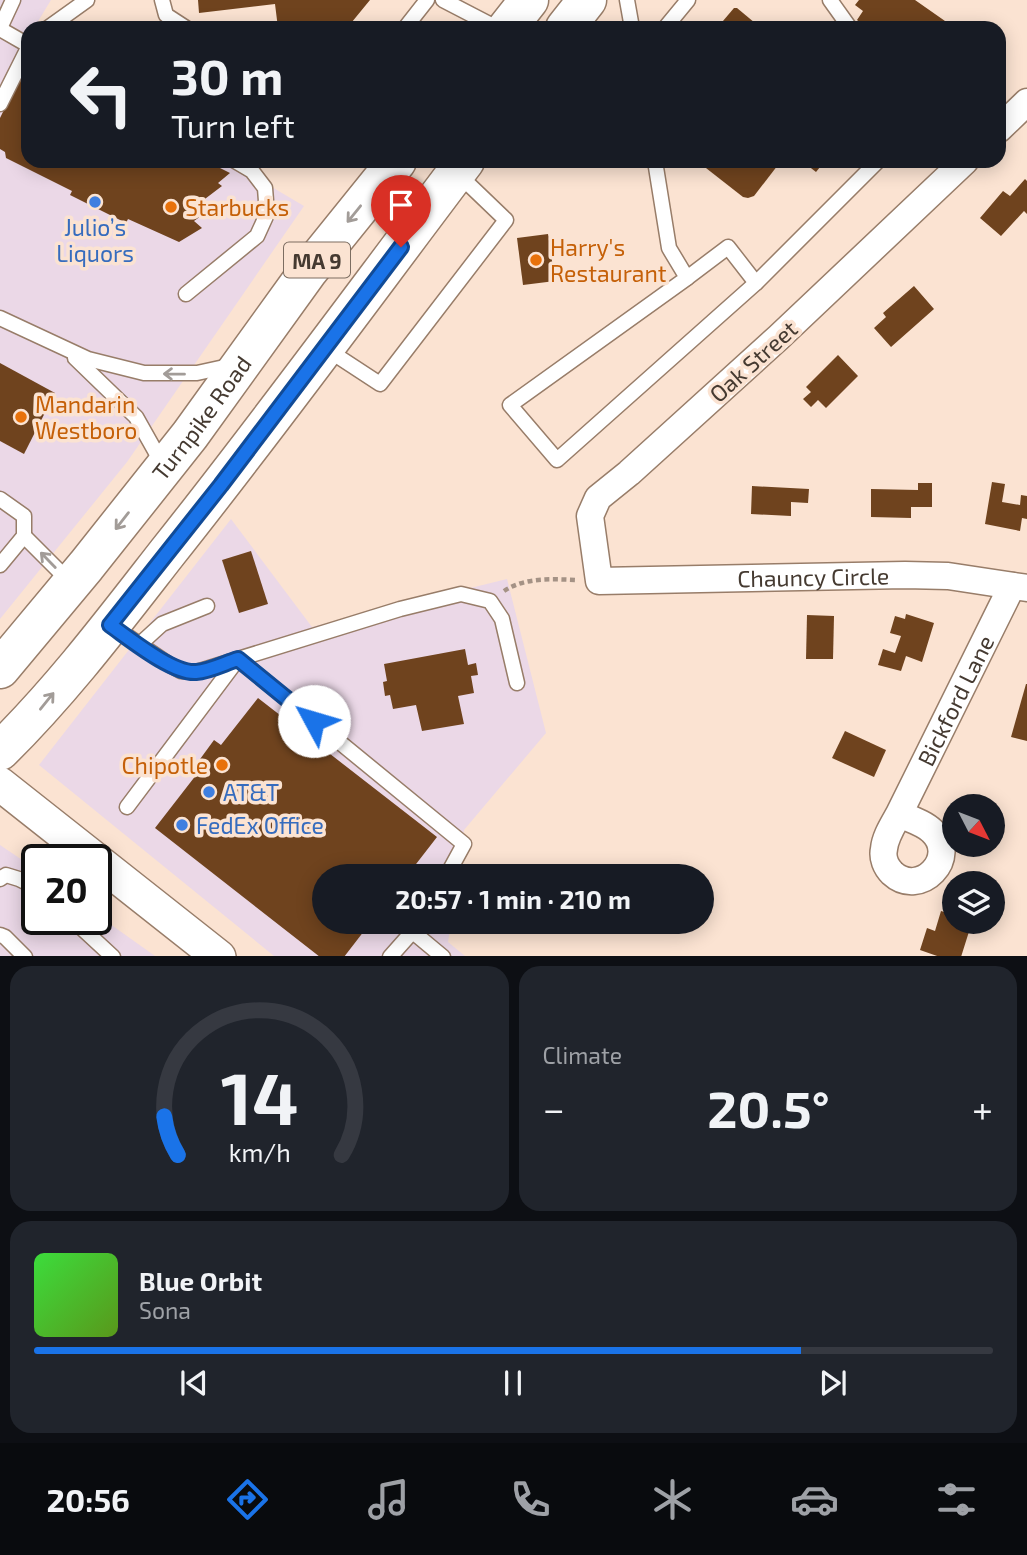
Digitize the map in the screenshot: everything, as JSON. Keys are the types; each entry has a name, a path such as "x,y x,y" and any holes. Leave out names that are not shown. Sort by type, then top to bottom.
{"highway":[{"path":"512,21 529,0"},
{"path":"570,21 587,0"},
{"name":"Turnpike Road","path":"0,668 72,584 190,435 309,270 391,168"},
{"name":"MA 9","path":"0,751 125,635 221,485 459,168"}],"street":[{"path":"1006,122 1027,102"},
{"name":"Oak Street","path":"598,581 590,516 598,498 779,337 958,168"},
{"name":"Chauncy Circle","path":"598,581 905,575 948,576 1020,587"},
{"name":"Bickford Lane","path":"899,814 1020,587"},
{"path":"0,783 218,956"}],"lane":[{"path":"13,0 0,29 21,42"},
{"path":"58,21 87,0"},
{"path":"162,0 166,15 175,21"},
{"path":"410,21 427,0"},
{"path":"443,0 484,21"},
{"path":"627,0 631,21"},
{"path":"671,21 688,0"},
{"path":"830,0 845,21"},
{"path":"0,104 21,61"},
{"path":"186,294 257,236 267,214 265,188 247,168"},
{"path":"323,348 380,384 506,220 461,168"},
{"path":"656,168 669,248 687,278"},
{"path":"756,283 727,247 510,405 557,460 756,283 870,168"},
{"path":"0,318 88,359 144,373 197,373 241,364"},
{"path":"63,347 136,417 164,467"},
{"path":"0,499 24,516 24,536 0,565"},
{"path":"24,536 72,584"},
{"path":"125,635 170,666 181,671 196,672 400,609 461,594 490,601 502,619 517,683"},
{"path":"125,635 207,606"},
{"path":"127,807 238,659"},
{"path":"238,659 464,844 453,864"},
{"path":"0,879 6,875 21,880"},
{"path":"391,956 411,934"},
{"path":"423,934 442,956"},
{"path":"0,935 24,956"},
{"path":"89,935 112,956"}],"path":[{"path":"490,601 513,585 541,579 598,581"}],"shaded area":[{"path":"0,0 51,0 38,21 21,21 21,168 240,168 304,206 127,462 0,619"},
{"path":"231,519 312,627 507,579 546,733 464,830 459,864 312,864 312,934 449,934 448,942 465,956 274,956 39,765"},
{"path":"0,845 21,859 21,935 112,935 112,925 155,956 0,956"}],"building":[{"path":"198,0 370,0 353,21 277,21 275,4 199,13"},
{"path":"859,0 915,0 945,21 858,21 863,11 855,5"},
{"path":"737,8 753,21 723,21"},
{"path":"21,75 21,166 6,158 5,152 0,149 0,118"},
{"path":"26,168 220,168 230,173 218,183 222,186 197,205 205,213 194,221 202,228 179,242 128,219 126,223 70,195 72,191"},
{"path":"706,168 776,168 754,196 743,197"},
{"path":"1025,179 1027,214 1024,211 1001,236 980,218 1003,191 1010,196"},
{"name":"Harry's Restaurant","path":"548,234 555,281 523,285 517,238"},
{"path":"914,286 934,309 891,347 874,328 886,317 883,313"},
{"path":"838,355 858,376 826,408 818,400 811,407 803,399 811,392 806,387"},
{"name":"Mandarin Westboro","path":"0,363 55,393 24,454 0,441"},
{"path":"992,482 1005,484 1002,502 1020,505 1021,495 1027,496 1027,519 1022,518 1020,531 985,524"},
{"path":"918,483 932,483 932,507 911,507 911,518 871,517 871,489 918,490"},
{"path":"752,486 809,489 808,503 791,502 791,516 751,514"},
{"path":"251,551 268,604 239,613 222,560"},
{"path":"906,614 934,623 922,662 906,656 901,671 878,665 883,649 895,653 901,636 890,633 895,616 905,619"},
{"path":"807,615 834,616 833,659 806,659"},
{"path":"465,649 468,665 476,663 478,675 471,676 474,693 458,696 464,724 422,731 416,705 393,709 390,695 385,696 383,682 387,681 384,664"},
{"path":"1027,684 1027,741 1011,737"},
{"path":"258,698 437,837 416,864 312,864 312,934 362,934 345,956 319,956 155,828 200,770 195,766 214,740 221,745"},
{"path":"845,731 886,750 874,777 832,758"},
{"path":"942,911 942,934 968,934 961,956 937,956 920,950 927,928 935,931"}],"place":[{"name":"Julio’s Liquors","path":"95,202"},
{"name":"Starbucks","path":"171,207"},
{"name":"Harry's Restaurant","path":"536,260"},
{"name":"Mandarin Westboro","path":"21,417"},
{"name":"Chipotle","path":"222,765"},
{"name":"AT&T","path":"209,792"},
{"name":"FedEx Office","path":"182,825"}],"route":[{"path":"314,721 238,659 196,672 181,671 110,625 221,485 401,247"}]}
